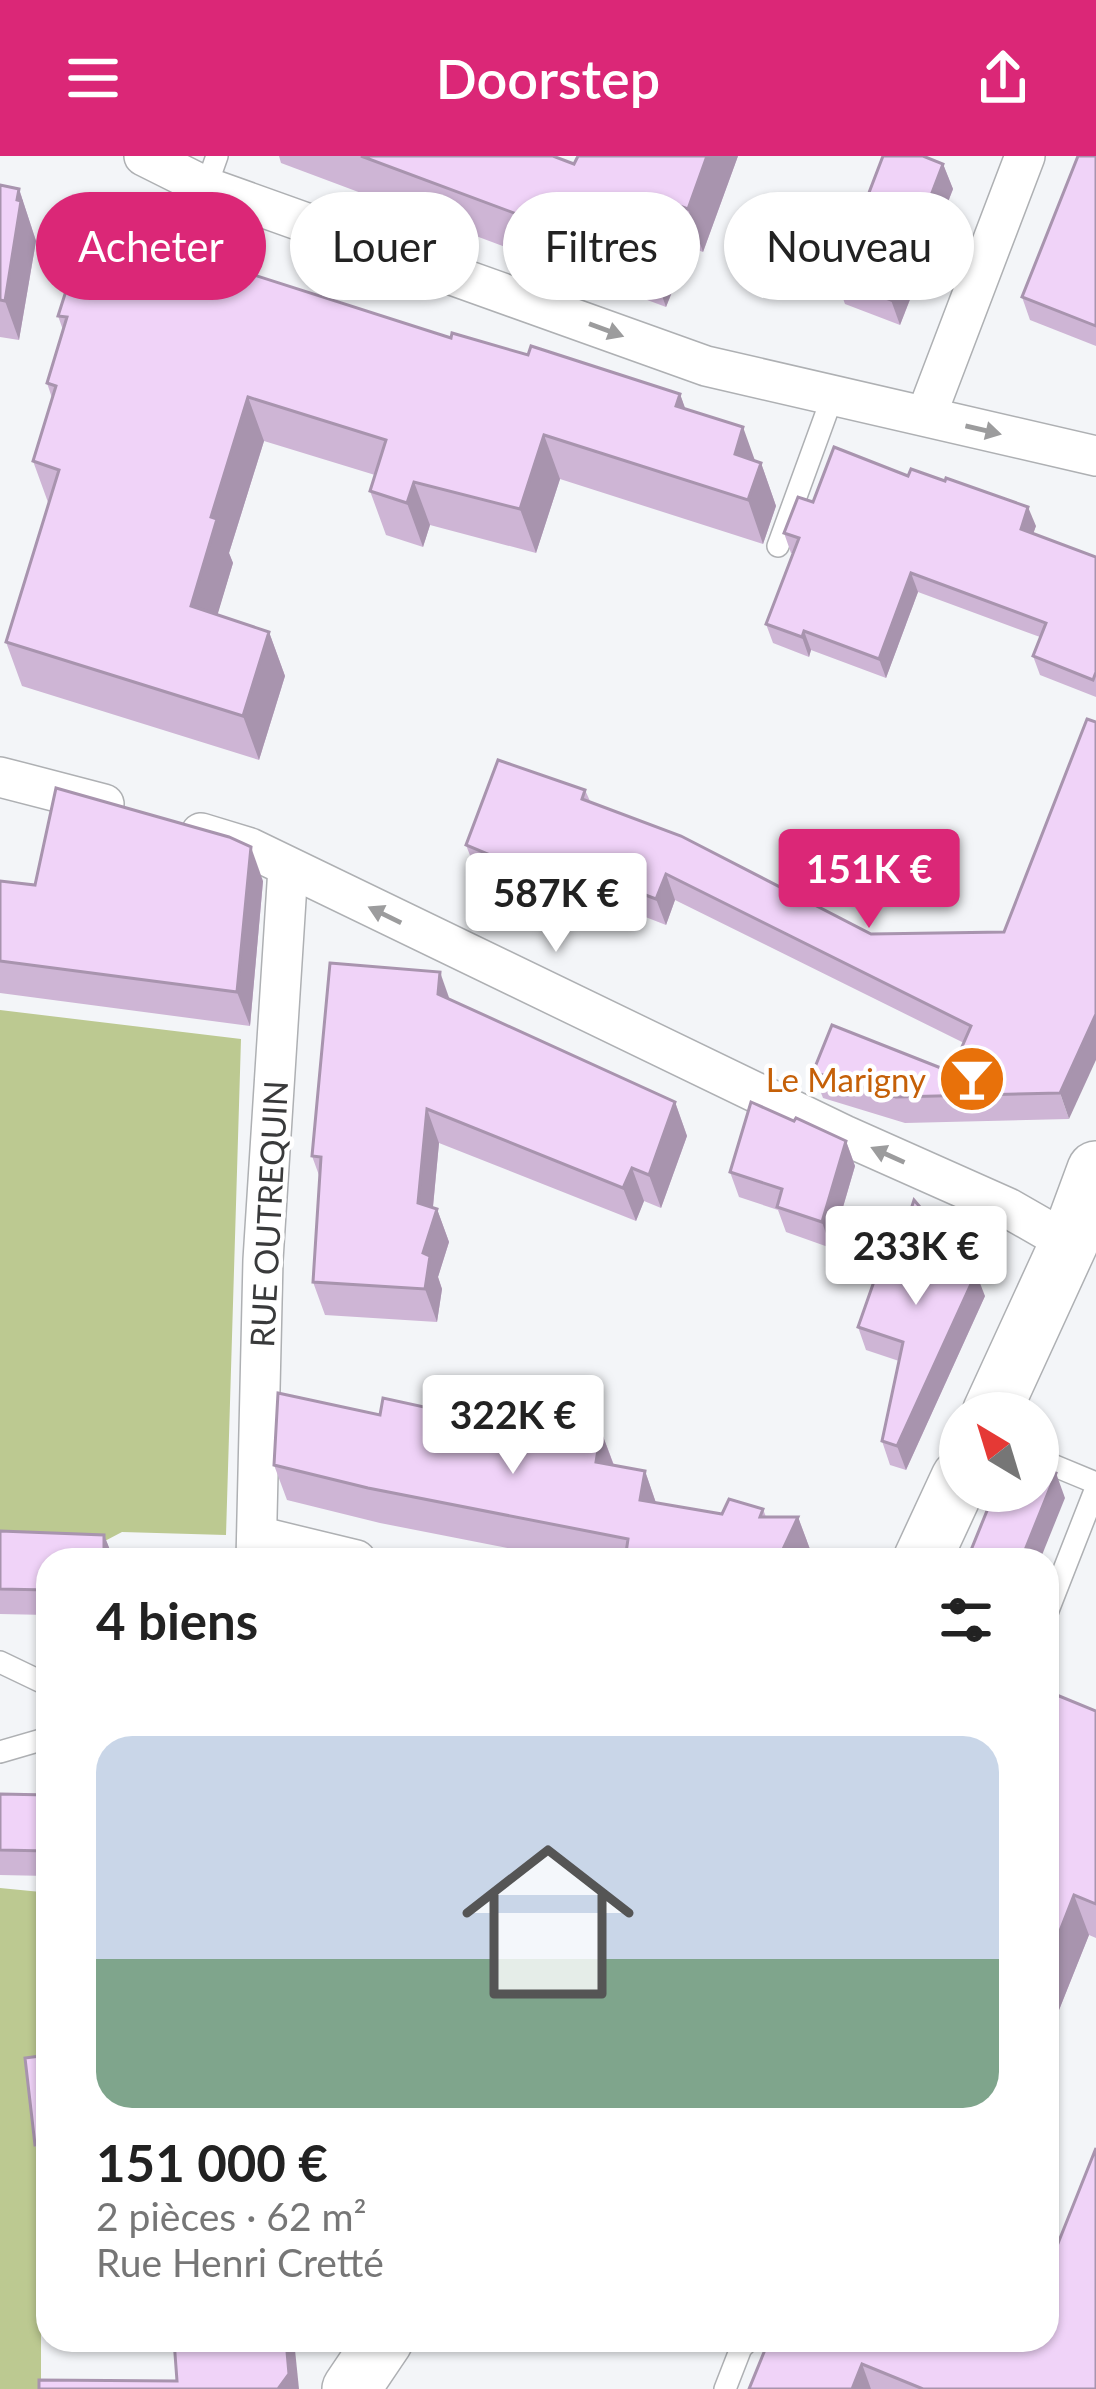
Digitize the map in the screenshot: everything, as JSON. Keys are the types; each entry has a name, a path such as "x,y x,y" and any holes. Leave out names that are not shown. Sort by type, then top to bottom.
{"main road":[{"path":"1001,1392 1069,1243 1096,1170"},
{"path":"928,1548 944,1512"}],"street":[{"path":"144,156 211,171 706,366 1096,456"},
{"path":"926,416 1025,156"},
{"path":"0,777 250,848 844,1135 1008,1208 1069,1243"},
{"name":"RUE OUTREQUIN","path":"256,1548 263,1260 288,868"}],"lane":[{"path":"778,546 833,395"},
{"path":"1059,1468 1096,1485 1059,1581"},
{"path":"0,1662 36,1679"},
{"path":"0,1752 36,1742"},
{"path":"725,2389 739,2352"}],"green space":[{"path":"0,1010 241,1039 226,1535 122,1532 101,1543 0,1535"},
{"path":"0,1888 36,1892 36,2352 41,2352 41,2389 0,2389"}],"building":[{"path":"361,156 553,156 574,164 578,156 707,156 694,192 503,192 503,209 479,200 479,192 458,192"},
{"path":"883,156 923,156 943,164 932,192 869,192"},
{"path":"1078,156 1096,156 1096,326 1022,297"},
{"path":"0,185 19,189 17,200 21,201 5,301 0,300"},
{"path":"266,279 290,287 290,300 332,300 451,338 452,333 528,355 531,346 680,394 676,406 743,427 735,454 761,463 748,500 544,435 520,509 414,482 407,503 370,491 386,440 248,397 211,517 217,519 191,606 269,632 243,716 6,642 59,470 33,461 56,386 47,383 67,317 58,316 63,300 266,300"},
{"path":"834,447 908,476 911,469 946,478 1028,507 1021,529 1096,557 1093,680 1033,656 1046,623 911,573 879,659 804,631 802,637 766,624 799,538 784,533 798,497 813,502"},
{"path":"1087,719 1096,722 1096,1014 1060,1093 896,1097 813,1072 832,1025 951,1072 971,1026 666,874 656,899 566,865 559,884 466,845 498,760 585,790 582,799 681,836 871,934 1004,932"},
{"path":"56,788 251,847 237,992 0,961 0,881 35,885"},
{"path":"330,963 440,972 438,994 675,1102 649,1175 632,1168 623,1188 427,1109 418,1203 437,1209 423,1253 430,1256 425,1289 313,1282 321,1157 312,1156"},
{"path":"751,1102 846,1141 822,1222 777,1207 782,1189 730,1172"},
{"path":"914,1200 976,1273 897,1446 882,1441 903,1342 858,1327 891,1233 902,1237"},
{"path":"278,1393 380,1415 383,1398 561,1437 563,1424 601,1431 596,1462 645,1471 640,1500 722,1514 729,1499 763,1509 760,1517 798,1517 784,1548 627,1548 628,1539 274,1465"},
{"path":"986,1512 1040,1512 1026,1548 972,1548"},
{"path":"0,1531 104,1535 104,1548 36,1548 36,1590 0,1589"},
{"path":"1059,1696 1096,1711 1096,1904 1074,1895 1059,1933"},
{"path":"0,1794 36,1795 36,1851 0,1850"},
{"path":"36,2057 36,2145 35,2145 25,2058"},
{"path":"1096,2148 1096,2389 923,2389 862,2364 852,2389 749,2389 764,2352 1059,2352 1059,2241"},
{"path":"175,2352 287,2352 289,2374 278,2389 39,2389 39,2380 177,2381"}],"place":[{"name":"Le Marigny","path":"972,1079"}]}
